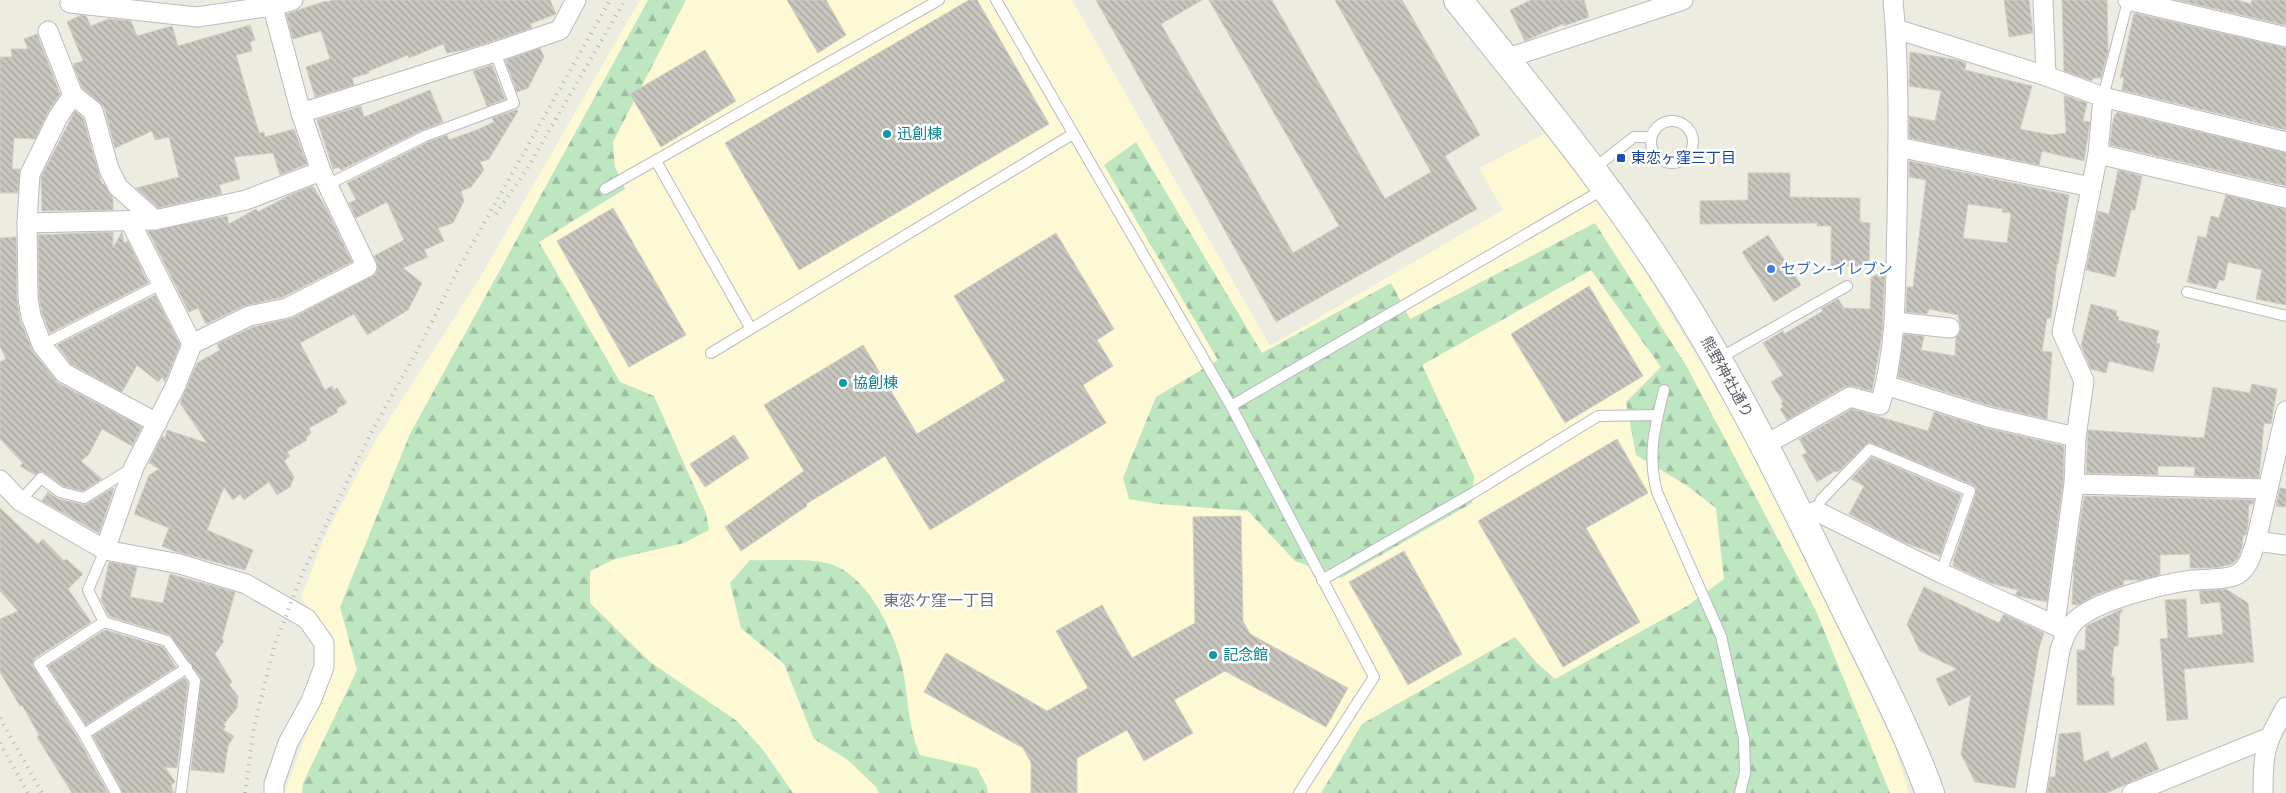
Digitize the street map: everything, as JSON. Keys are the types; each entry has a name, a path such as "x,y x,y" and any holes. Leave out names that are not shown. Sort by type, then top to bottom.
{"main road":[{"name":"熊野神社通り","path":"1458,0 1598,179 1658,263 1718,360 1765,445 1809,514 1930,793"}],"street":[{"path":"70,3 197,17 293,0"},
{"path":"301,113 560,30 576,0"},
{"path":"1505,58 1683,0"},
{"path":"1765,445 1850,397 1880,406 1886,385 1895,322 1898,147 1896,29 1893,0"},
{"path":"2043,0 2046,76"},
{"path":"2128,0 2286,37"},
{"path":"105,550 134,467 176,385 192,344 249,316 287,308 367,267 324,178 301,113 272,3"},
{"path":"1896,29 2103,96 2286,142"},
{"path":"48,31 73,95 93,111 108,169 118,187 155,220"},
{"path":"73,95 58,117 30,174 27,223 28,298 31,316 42,345 64,373 157,423"},
{"path":"2036,793 2060,650 2074,484 2076,436 2084,381 2062,332 2098,154 2103,96"},
{"path":"1898,147 2091,187"},
{"path":"2098,154 2286,198"},
{"path":"27,223 155,220 246,200 324,178"},
{"path":"130,221 192,344"},
{"path":"1895,322 1950,328"},
{"path":"1886,385 1988,417 2076,436"},
{"path":"2061,628 2086,612 2130,595 2190,580 2239,574 2251,558 2256,541 2286,411"},
{"path":"0,480 20,501 105,550 180,564 246,584 307,619 324,643 324,667 311,701 288,743 274,784 274,793"},
{"path":"2074,484 2268,489"},
{"path":"1809,514 2061,628"},
{"path":"2256,541 2286,545"},
{"path":"2263,793 2263,760 2268,738 2286,707"},
{"path":"2132,793 2268,738"}],"lane":[{"path":"605,190 939,0"},
{"path":"996,0 1231,406 1374,678 1299,793"},
{"path":"2103,96 2128,0"},
{"path":"324,178 425,136 514,103 496,52"},
{"path":"1676,122 1687,126 1691,132 1693,146 1690,152 1680,161 1666,162 1655,155 1651,137 1661,124 1676,122"},
{"path":"711,353 1073,134"},
{"path":"1231,406 1598,179 1634,137 1651,137"},
{"path":"656,161 751,328"},
{"path":"42,345 161,284"},
{"path":"1718,360 1847,286"},
{"path":"2187,292 2286,316"},
{"path":"1664,390 1653,437 1651,470 1657,492 1721,636 1744,739 1745,773 1740,793"},
{"path":"1322,580 1473,493 1598,416 1658,416"},
{"path":"1809,514 1870,449 1970,491 1941,573"},
{"path":"20,501 41,478 60,492 84,498 134,467"},
{"path":"105,550 88,590 104,622 168,641 195,681 181,793"},
{"path":"104,622 39,664 84,734 116,793"},
{"path":"84,734 187,668"}],"shaded area":[{"path":"640,0 1072,0 1270,346 1503,210 1479,168 1547,133 1636,256 1743,433 1894,744 1909,793 284,793 333,665 333,636 301,598 324,538 374,443 478,281"}],"green space":[{"path":"648,0 686,0 613,142 615,167 625,189 539,242 620,382 654,396 706,513 709,530 684,543 615,559 590,571 590,603 650,662 737,721 763,750 793,793 302,793 303,783 357,670 340,607 410,434"},
{"path":"1136,142 1262,353 1391,283 1410,319 1595,223 1687,367 1816,611 1890,793 1321,793 1362,724 1515,637 1537,663 1555,679 1687,606 1724,579 1716,508 1686,485 1636,455 1626,402 1661,367 1591,270 1422,365 1474,476 1472,503 1341,578 1295,561 1248,511 1158,504 1129,499 1123,478 1156,397 1218,360 1104,165"},
{"path":"750,560 818,561 839,568 852,576 874,601 896,645 903,670 912,730 920,755 977,768 987,787 988,793 879,793 876,787 848,760 814,739 784,664 741,628 730,583"}],"building":[{"path":"334,0 550,0 556,14 530,24 532,28 465,50 447,53 443,44 409,58 408,55 369,71 369,73 352,78 354,85 315,97 306,67 330,59 321,31 293,39 286,14"},
{"path":"787,0 826,0 846,35 818,53"},
{"name":"迅創棟","path":"969,0 977,0 1049,124 799,270 725,143"},
{"path":"1096,0 1202,0 1161,24 1293,253 1339,226 1209,0 1272,0 1385,199 1431,172 1335,0 1402,0 1480,135 1445,156 1477,209 1276,322"},
{"path":"1531,0 1584,0 1589,17 1564,26 1563,24 1525,41 1510,10"},
{"path":"2004,0 2029,0 2033,33 2009,37"},
{"path":"2062,0 2107,0 2108,51 2101,78 2093,78 2092,81 2064,71"},
{"path":"2177,0 2237,0 2251,4 2252,0 2286,0 2286,24 2285,25"},
{"path":"2134,13 2286,48 2286,130 2122,90 2124,77 2120,78"},
{"path":"81,15 86,16 91,26 108,19 131,21 137,36 172,26 178,46 250,25 255,40 250,42 252,51 236,55 259,133 264,132 265,137 294,129 307,164 280,175 273,153 234,157 240,179 219,185 222,194 158,208 136,188 179,177 169,137 155,140 152,131 115,148 104,107 82,88 73,64 83,61 67,22"},
{"path":"37,34 60,94 48,112 35,139 14,138 12,169 20,169 18,193 0,193 0,57 12,57 11,49 28,49 24,39"},
{"path":"540,48 544,57 528,88 517,92 505,60"},
{"path":"705,50 736,101 661,147 630,94"},
{"path":"1910,52 1957,60 1966,63 1965,70 2032,86 2020,129 2051,135 2066,133 2064,95 2087,103 2083,121 2090,122 2084,161 2042,151 2039,165 1909,138 1909,116 1935,121 1941,91 1909,86"},
{"path":"492,65 505,99 487,106 473,71"},
{"path":"430,90 443,122 422,130 341,170 339,167 333,169 317,120 361,106 364,117"},
{"path":"75,111 83,118 102,184 104,184 113,198 113,210 42,211 41,177"},
{"path":"518,111 489,159 480,162 484,170 471,187 461,191 464,201 453,223 438,228 444,241 424,250 428,257 403,268 422,283 408,310 367,335 354,314 300,343 325,390 332,386 334,390 337,388 347,403 336,409 338,412 309,428 311,433 306,438 307,440 287,452 290,456 284,461 294,477 290,487 277,495 269,482 244,500 240,494 233,500 224,487 207,530 253,550 245,570 162,546 169,528 134,514 149,475 159,469 149,463 162,436 165,438 167,430 207,443 180,403 197,363 220,350 217,344 253,327 292,318 376,274 378,267 374,256 404,240 387,202 356,218 349,203 356,200 347,183 428,142 447,135 449,140 494,122 492,118"},
{"path":"2117,112 2286,153 2286,186 2110,145 2112,126"},
{"path":"1909,161 2069,195 2057,263 2051,318 2047,318 2042,351 2052,352 2047,419 1991,406 1898,377 1904,334 1924,336 1921,350 1955,356 1956,337 1961,329 1958,315 1929,309 1927,314 1906,312 1907,287 1913,287 1926,180 1909,177","holes":["1968,204 2003,209 2002,212 2011,213 2007,243 1963,238"]},
{"path":"2118,170 2142,176 2135,210 2131,210 2115,277 2086,270 2098,211 2109,214"},
{"path":"1748,173 1790,173 1790,197 1860,198 1860,222 1870,223 1869,266 1831,266 1831,226 1817,226 1817,223 1700,224 1700,201 1748,200"},
{"path":"313,186 352,262 283,297 244,306 206,324 198,308 189,312 148,231 227,216 229,224 256,209 258,212 290,195"},
{"path":"2226,195 2286,209 2286,305 2256,299 2262,270 2228,262 2224,281 2219,280 2216,289 2187,282 2198,236 2206,238 2211,216 2219,218"},
{"path":"613,208 686,335 629,367 557,241"},
{"path":"113,232 113,248 122,232 124,243 128,241 148,283 50,333 42,313 39,297 38,235"},
{"name":"協創棟","path":"1056,233 1114,329 1097,340 1113,366 1083,385 1106,423 930,530 885,456 806,504 807,506 741,551 725,527 804,471 764,405 863,345 917,434 1005,381 954,296"},
{"name":"セブン-イレブン","path":"1768,235 1801,285 1774,302 1742,252"},
{"path":"16,237 17,300 20,320 33,352 58,383 142,427 132,446 102,429 89,454 81,461 102,479 83,491 63,486 42,471 35,475 20,466 23,463 0,439 0,362 6,359 0,346 0,238"},
{"path":"1885,269 1882,335 1872,391 1853,386 1844,387 1787,420 1780,409 1783,407 1781,403 1783,402 1771,382 1783,375 1763,343 1783,331 1784,334 1823,311 1821,309 1838,299 1844,308 1870,309 1871,278"},
{"path":"1589,286 1643,376 1565,423 1511,334"},
{"path":"155,295 180,345 165,382 162,377 158,382 137,365 122,392 71,364 57,345"},
{"path":"2091,304 2117,311 2116,316 2119,317 2118,320 2159,331 2156,343 2160,344 2153,372 2109,361 2106,373 2091,369 2081,346"},
{"path":"2252,384 2277,389 2271,424 2264,423 2259,478 2194,476 2195,467 2158,466 2158,475 2086,473 2088,430 2204,438 2213,387 2250,393"},
{"path":"1852,409 1928,431 1934,412 1986,428 2064,446 2063,483 2047,602 2017,596 2015,595 2018,590 1990,583 1953,566 1953,561 1976,493 1976,487 1973,485 1869,442 1838,472 1835,471 1817,482 1802,455 1807,453 1799,439"},
{"path":"734,435 749,458 705,487 690,464"},
{"path":"1617,439 1648,493 1586,528 1640,622 1563,667 1478,521"},
{"path":"1872,457 1961,495 1940,556 1901,541 1849,514 1864,486 1851,479"},
{"path":"113,488 99,533 42,501 48,492 58,499 85,505"},
{"path":"2280,488 2286,489 2286,507 2276,506"},
{"path":"2084,496 2254,500 2253,504 2249,504 2248,524 2246,535 2243,535 2242,547 2238,558 2232,564 2215,568 2190,568 2190,554 2160,555 2160,575 2141,580 2124,580 2123,585 2095,595 2078,605 2072,604 2074,565"},
{"path":"0,508 38,544 43,539 64,561 66,559 83,574 68,589 91,622 35,658 32,665 78,738 108,793 72,793 37,737 39,736 38,733 22,705 20,706 0,672 0,619 18,611 0,591"},
{"name":"記念館","path":"1241,516 1243,621 1250,634 1348,688 1326,727 1225,671 1174,700 1193,733 1144,761 1127,730 1077,758 1077,793 1031,793 1031,762 1023,748 924,692 946,653 1047,711 1088,688 1056,631 1102,605 1132,658 1195,623 1193,517"},
{"path":"1404,551 1462,654 1408,685 1349,582"},
{"path":"109,562 137,567 130,597 163,603 170,574 235,592 222,639 224,641 215,654 232,682 229,685 238,696 237,708 223,725 226,726 223,730 234,736 228,746 224,773 191,770 201,678 170,635 109,616 101,600"},
{"path":"1924,587 1999,623 2004,614 2044,633 2039,648 2015,788 1975,782 1961,754 1971,695 1949,706 1936,679 1957,669 1920,651 1907,624"},
{"path":"2226,589 2248,603 2254,662 2184,669 2188,719 2167,721 2160,639 2168,638 2165,600 2186,599 2188,638 2223,634 2220,602 2201,604 2199,591"},
{"path":"2122,609 2123,611 2120,613 2118,646 2114,646 2111,677 2114,677 2114,705 2077,705 2077,650 2085,650 2086,626"},
{"path":"105,630 163,647 176,667 86,725 48,666"},
{"path":"184,678 188,683 177,768 165,767 175,782 171,785 174,793 123,793 93,736"},
{"path":"2080,732 2084,762 2108,751 2111,759 2146,742 2159,769 2107,793 2047,793 2050,777 2055,777 2059,734"}],"railway":[{"path":"245,793 254,727 274,647 302,574 372,431 421,344 456,273 610,0"},
{"path":"496,214 527,169 625,0"},
{"path":"0,718 42,793"},
{"path":"0,743 28,793"}],"place":[{"name":"迅創棟","path":"887,134"},
{"name":"東恋ヶ窪三丁目","path":"1621,158"},
{"name":"セブン-イレブン","path":"1771,269"},
{"name":"協創棟","path":"843,383"},
{"name":"記念館","path":"1213,655"}],"district":[{"name":"東恋ケ窪一丁目","path":"939,600"}]}
